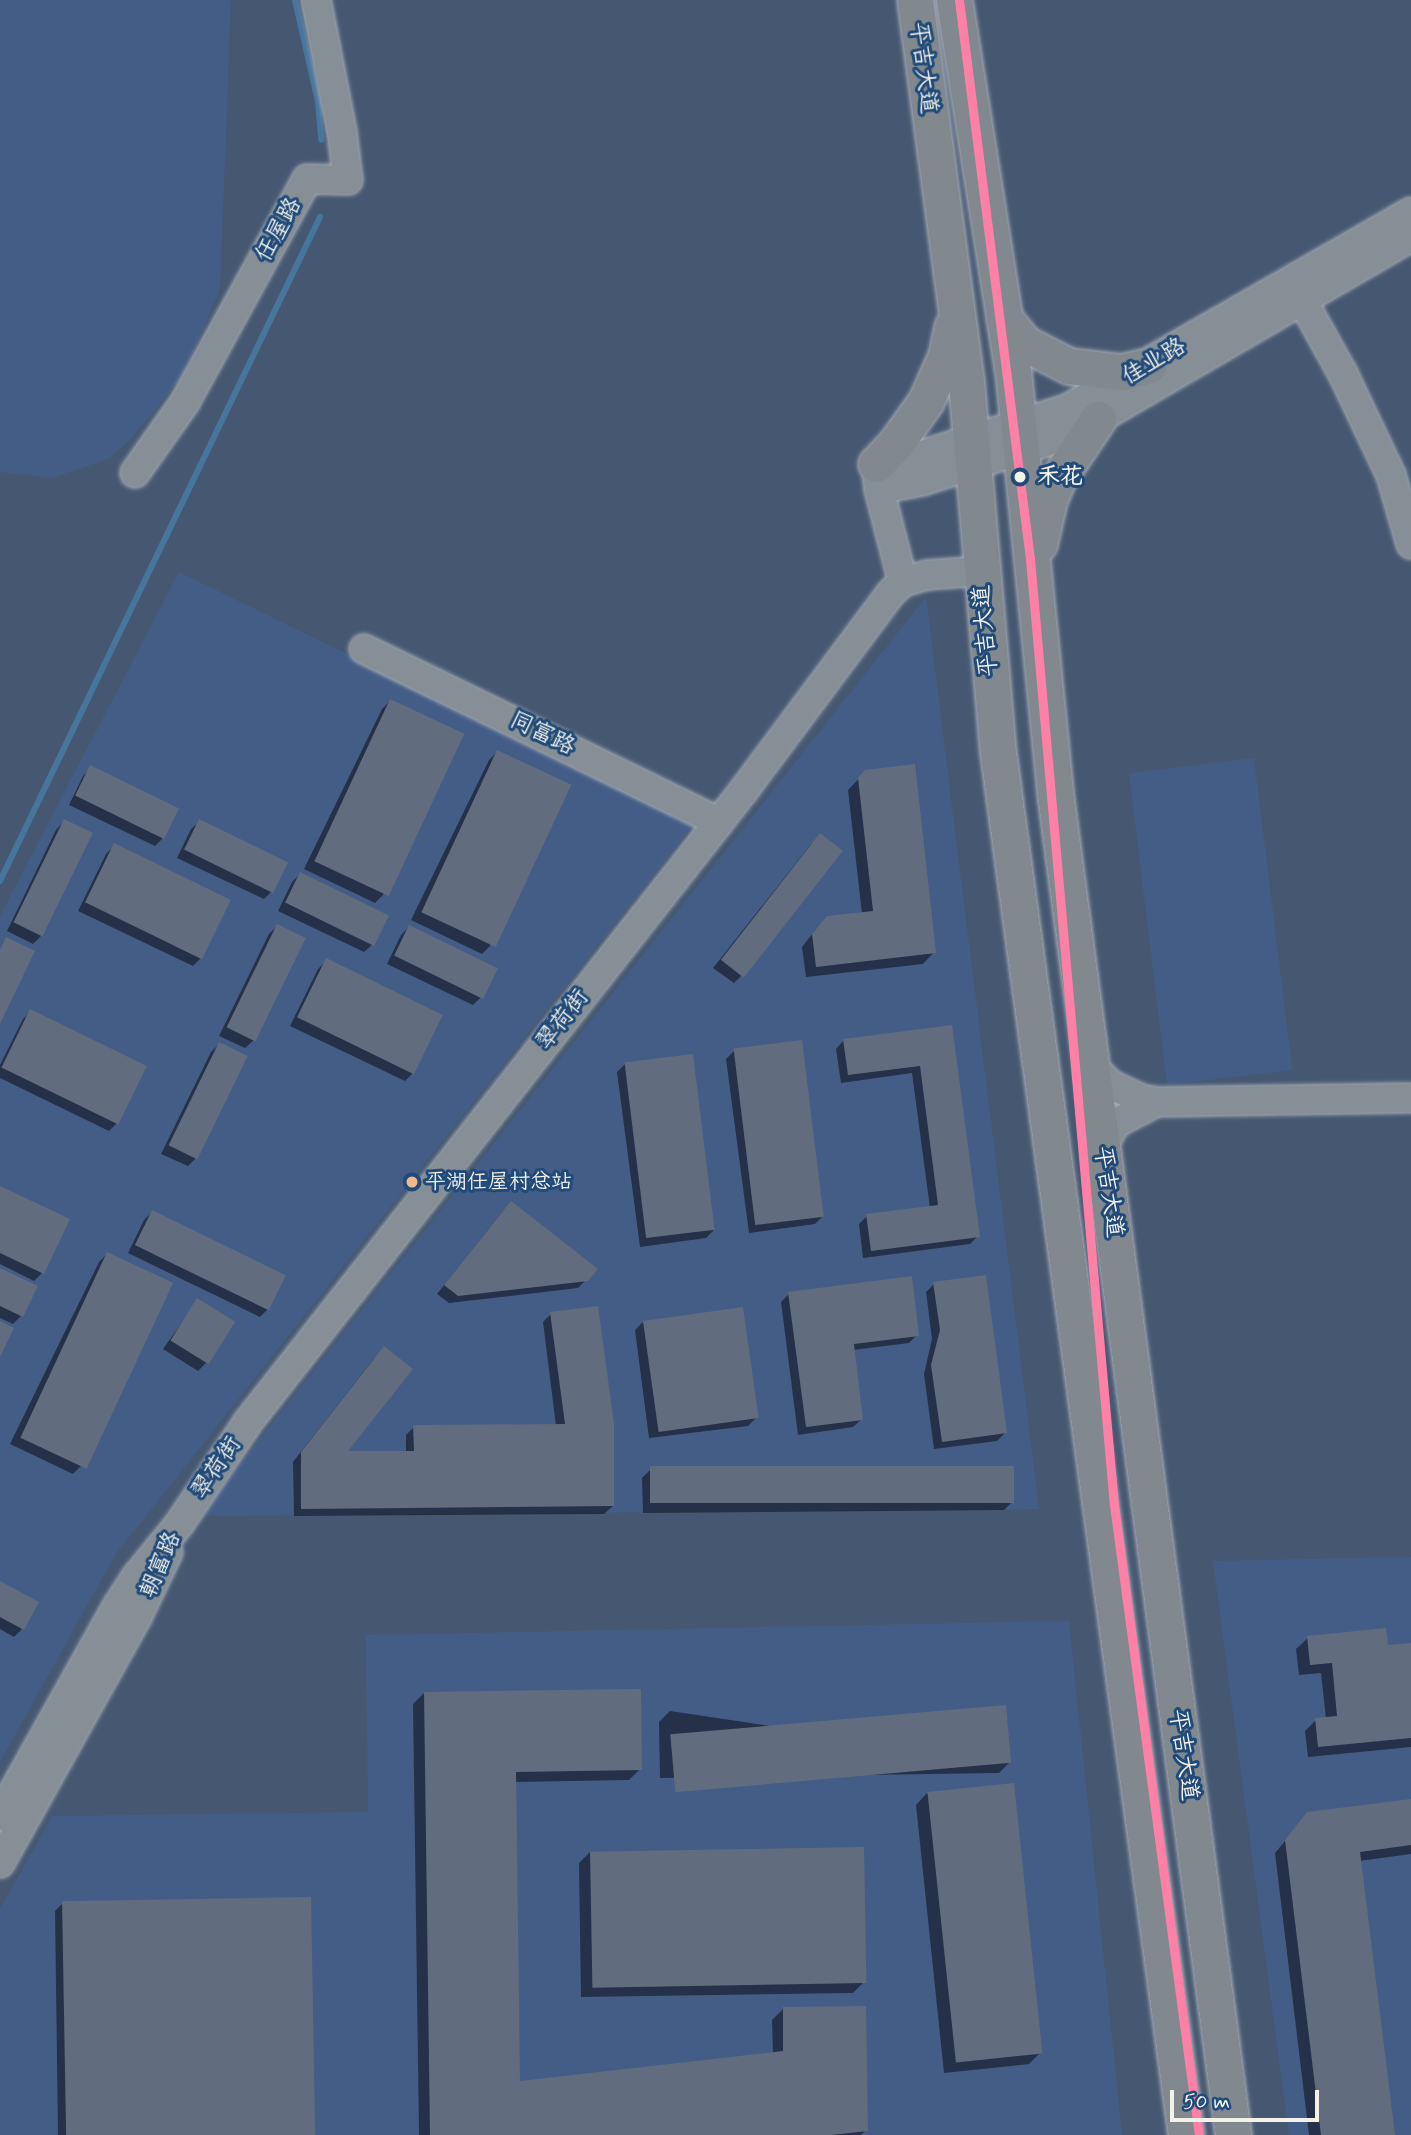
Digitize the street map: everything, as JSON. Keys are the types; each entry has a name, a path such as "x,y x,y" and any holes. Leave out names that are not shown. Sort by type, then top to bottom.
{"main road":[{"name":"平吉大道","path":"915,0 972,453 998,753 1186,2135"},
{"name":"平吉大道","path":"954,0 1004,318 1057,806 1233,2135"},
{"path":"945,234 989,228"},
{"path":"877,476 938,379 949,344 955,302"},
{"path":"1004,318 1024,344 1069,366 1121,372 1148,366"},
{"path":"1034,586 1041,528 1049,500 1072,454 1098,419"},
{"path":"988,652 1040,648"}],"street":[{"name":"任屋路","path":"135,473 185,402 307,179 348,180 342,132 316,0"},
{"name":"佳业路","path":"1019,438 1411,212"},
{"name":"佳业路","path":"877,476 919,456 972,453 1019,438 1098,419 1411,237"},
{"path":"1301,300 1343,374 1391,475 1411,544"},
{"path":"877,476 903,582 927,575 981,572"},
{"name":"翠荷街","path":"180,1524 248,1422 719,822 891,593 903,582"},
{"name":"同富路","path":"363,649 719,822"},
{"path":"1091,1065 1110,1084 1141,1099 1156,1102 1411,1098"},
{"path":"1102,1147 1116,1123 1156,1102"},
{"name":"朝富路","path":"0,1816 118,1605 149,1559 180,1524"},
{"name":"朝富路","path":"0,1863 137,1617 180,1524"}],"shaded area":[{"path":"0,0 231,0 220,289 183,375 131,439 108,459 51,478 0,472"},
{"path":"179,572 694,823 115,1555 0,1762 0,916"},
{"path":"926,597 1039,1509 199,1516"},
{"path":"1254,758 1292,1070 1167,1085 1129,773"},
{"path":"1411,1557 1411,2135 1289,2135 1213,1561"},
{"path":"1069,1621 1122,2135 0,2135 0,1909 52,1816 368,1812 366,1635"}],"building":[{"path":"390,699 464,734 389,896 314,861"},
{"path":"497,750 571,785 496,947 421,912"},
{"path":"915,764 936,953 816,967 812,934 827,916 873,911 858,778 865,770"},
{"path":"90,765 179,808 164,839 75,796"},
{"path":"64,819 93,833 42,936 14,922"},
{"path":"199,819 288,862 273,893 184,850"},
{"path":"820,833 843,851 744,978 721,960"},
{"path":"114,843 231,900 202,959 85,902"},
{"path":"300,872 389,915 374,946 285,903"},
{"path":"277,924 306,938 255,1041 227,1027"},
{"path":"409,925 498,968 483,999 394,956"},
{"path":"6,937 35,951 0,1024 0,950"},
{"path":"326,958 443,1015 414,1074 297,1017"},
{"path":"30,1009 147,1066 118,1124 2,1067"},
{"path":"952,1025 980,1237 871,1251 866,1214 938,1205 920,1066 848,1075 843,1039"},
{"path":"802,1040 824,1217 755,1225 734,1048"},
{"path":"219,1042 248,1056 197,1159 169,1145"},
{"path":"693,1054 715,1230 646,1238 625,1062"},
{"path":"0,1186 70,1219 44,1274 0,1253"},
{"path":"511,1201 598,1269 588,1281 458,1296 444,1285"},
{"path":"152,1210 286,1275 269,1310 135,1245"},
{"path":"107,1252 173,1283 87,1469 20,1438"},
{"path":"0,1268 38,1286 23,1317 0,1306"},
{"path":"986,1275 1007,1433 942,1442 931,1365 940,1330 933,1282"},
{"path":"912,1276 919,1336 854,1344 863,1420 806,1427 788,1292"},
{"path":"197,1298 235,1322 209,1364 171,1340"},
{"path":"598,1306 614,1424 614,1506 301,1509 301,1452 384,1346 413,1369 348,1451 414,1451 413,1425 565,1424 550,1312"},
{"path":"743,1307 759,1418 659,1432 643,1321"},
{"path":"0,1321 14,1328 0,1357"},
{"path":"650,1466 1014,1466 1014,1503 650,1503"},
{"path":"0,1581 39,1602 24,1630 0,1617"},
{"path":"1386,1628 1388,1645 1411,1643 1411,1738 1318,1747 1315,1718 1337,1716 1332,1663 1310,1665 1307,1636"},
{"path":"641,1689 642,1770 516,1772 520,2081 783,2051 783,2007 866,2006 868,2131 831,2135 430,2135 424,1692"},
{"path":"1006,1705 1011,1763 675,1792 670,1734"},
{"path":"1014,1783 1042,2054 956,2063 927,1792"},
{"path":"1411,1799 1411,1845 1360,1852 1395,2135 1321,2135 1285,1840 1307,1812"},
{"path":"864,1847 866,1983 592,1988 590,1852"},
{"path":"311,1897 315,2135 66,2135 62,1901"}],"waterway":[{"path":"295,0 318,102 321,140"},
{"path":"0,881 320,217"}],"transit line":[{"path":"959,0 1030,559 1114,1505 1199,2135"}],"place":[{"name":"禾花","path":"1020,477"},
{"name":"平湖任屋村总站","path":"412,1182"}]}
